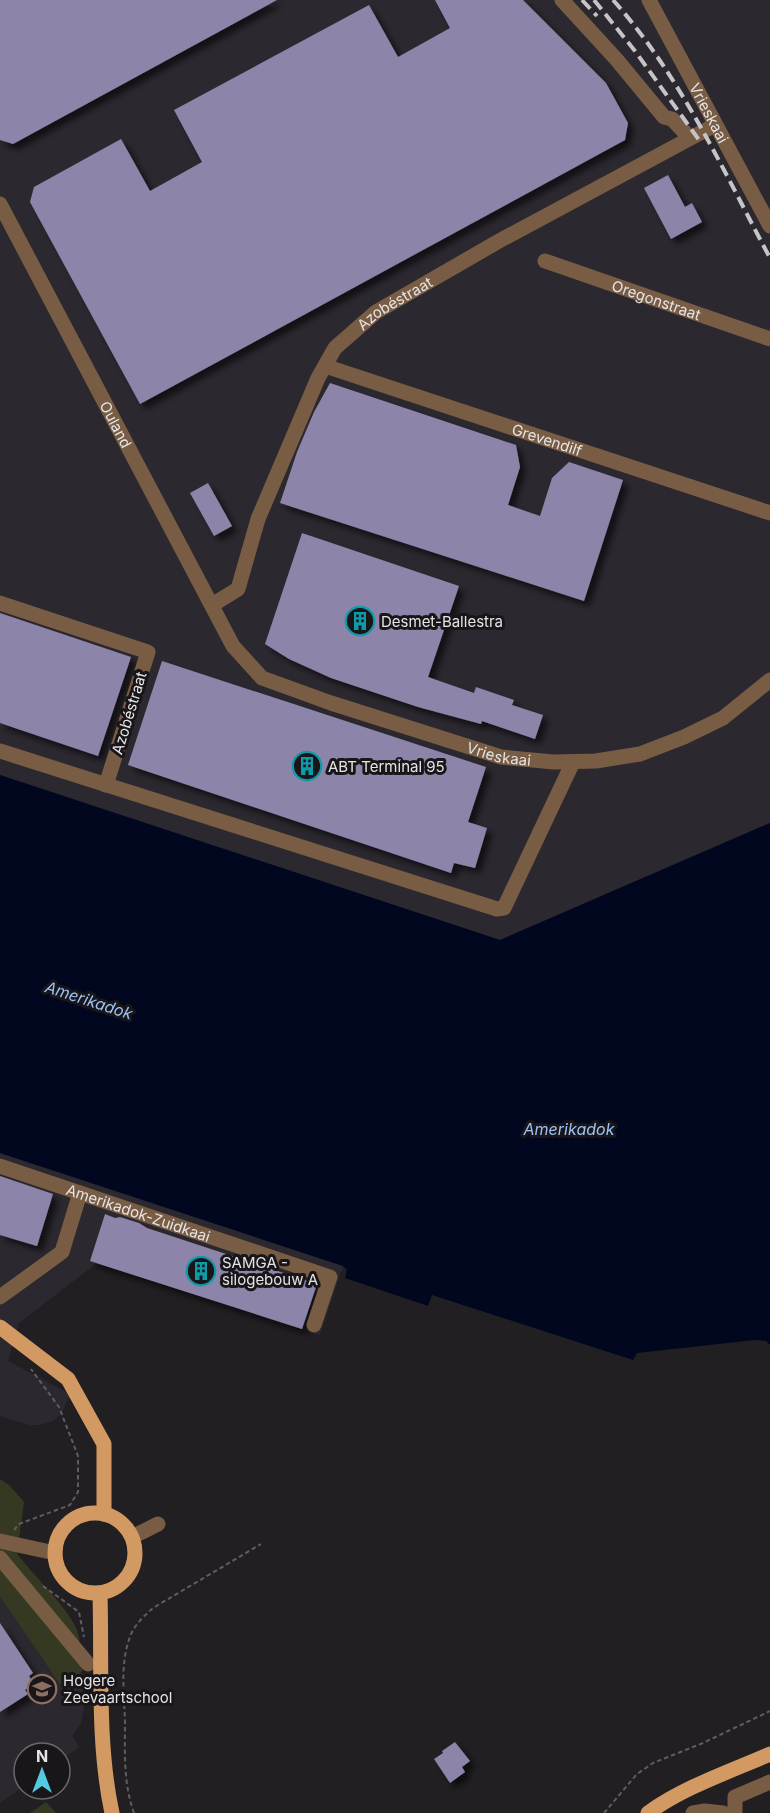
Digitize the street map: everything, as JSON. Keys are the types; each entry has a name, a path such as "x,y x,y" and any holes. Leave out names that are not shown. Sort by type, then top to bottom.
{"main road":[{"path":"0,1327 68,1379 104,1444 104,1514"},
{"path":"92,1513 116,1518 132,1537 135,1561 131,1573 113,1590 100,1594 85,1593 72,1587 62,1576 56,1563 55,1553 59,1535 68,1524 80,1516 92,1513"},
{"path":"100,1594 103,1746 112,1813"},
{"path":"648,1813 685,1791 770,1754"}],"street":[{"path":"562,0 617,60 664,117 672,119 690,138"},
{"name":"Vrieskaai","path":"649,0 770,226"},
{"name":"Azobéstraat","path":"212,605 238,588 258,519 318,378 335,348 376,312 499,241 715,125"},
{"name":"Ouland","path":"0,204 233,646"},
{"name":"Oregonstraat","path":"544,261 770,339"},
{"name":"Grevendilf","path":"325,366 770,513"},
{"name":"Azobéstraat","path":"0,603 148,652 106,785"},
{"name":"Vrieskaai","path":"233,646 262,678 331,704 501,757 554,762 596,761 640,754 684,737 723,718 770,680"},
{"path":"0,751 497,909 504,908 573,762"},
{"name":"Amerikadok-Zuidkaai","path":"0,1166 330,1276 314,1325"},
{"path":"0,1297 62,1252 80,1193"},
{"path":"132,1537 158,1524"},
{"path":"2,1541 55,1553"},
{"path":"0,1558 88,1664"},
{"path":"735,1813 735,1797 770,1782"},
{"path":"693,1813 705,1811 723,1813"}],"path":[{"path":"2,1541 19,1524 70,1505 78,1492 78,1456 59,1407 28,1365"},
{"path":"134,1813 126,1776 124,1680 126,1650 131,1634 141,1618 153,1608 261,1544"},
{"path":"604,1813 630,1780 653,1763 703,1743 770,1711"}],"shaded area":[{"path":"0,0 770,0 770,823 500,940 0,775"},
{"path":"0,1153 343,1266 320,1335 97,1263 19,1323 8,1361 70,1394 62,1413 53,1421 40,1425 29,1425 0,1416"},
{"name":"Hogere Zeevaartschool","path":"0,1571 82,1671 84,1708 81,1723 72,1736 79,1747 72,1752 72,1741 12,1741 12,1794 0,1803"}],"green space":[{"path":"0,1479 9,1485 24,1502 17,1554 60,1603 78,1633 82,1671 62,1687 0,1596"},
{"path":"46,1802 56,1813 30,1813"}],"water":[{"name":"Amerikadok","path":"0,775 500,940 770,823 770,1345 766,1341 755,1340 637,1353 633,1360 432,1295 428,1306 345,1278 347,1270 343,1266 0,1153"}],"building":[{"path":"0,0 277,0 13,144 0,140"},
{"path":"435,0 523,0 606,83 628,123 625,140 140,404 30,202 34,187 121,139 150,191 202,162 174,110 369,5 398,57 450,28"},
{"path":"668,175 685,207 692,203 702,222 671,239 644,188"},
{"path":"330,383 516,445 520,467 508,505 540,516 552,478 569,462 623,480 584,601 280,503 297,452 314,412"},
{"path":"208,483 232,526 214,536 190,493"},
{"name":"Desmet-Ballestra","path":"302,533 459,586 428,677 474,693 476,687 514,700 512,705 543,715 535,739 482,721 481,724 418,707 331,678 289,659 265,644"},
{"path":"0,613 131,657 98,756 0,723"},
{"name":"ABT Terminal 95","path":"162,661 486,767 468,822 487,828 475,868 454,863 451,873 128,765"},
{"path":"0,1176 53,1194 37,1246 0,1235"},
{"name":"SAMGA - silogebouw A","path":"105,1214 139,1223 147,1228 317,1284 302,1329 90,1261"},
{"name":"Hogere Zeevaartschool","path":"0,1623 33,1673 29,1676 34,1684 25,1690 28,1694 0,1712"},
{"path":"455,1742 470,1761 462,1767 465,1772 450,1783 434,1759"}],"railway":[{"path":"582,0 597,16"},
{"path":"594,0 635,51 699,140"},
{"path":"613,0 637,29 680,91 770,258"}],"place":[{"name":"Desmet-Ballestra","path":"360,621"},
{"name":"ABT Terminal 95","path":"307,766"},
{"name":"SAMGA - silogebouw A","path":"201,1271"},
{"name":"Hogere Zeevaartschool","path":"42,1689"}]}
